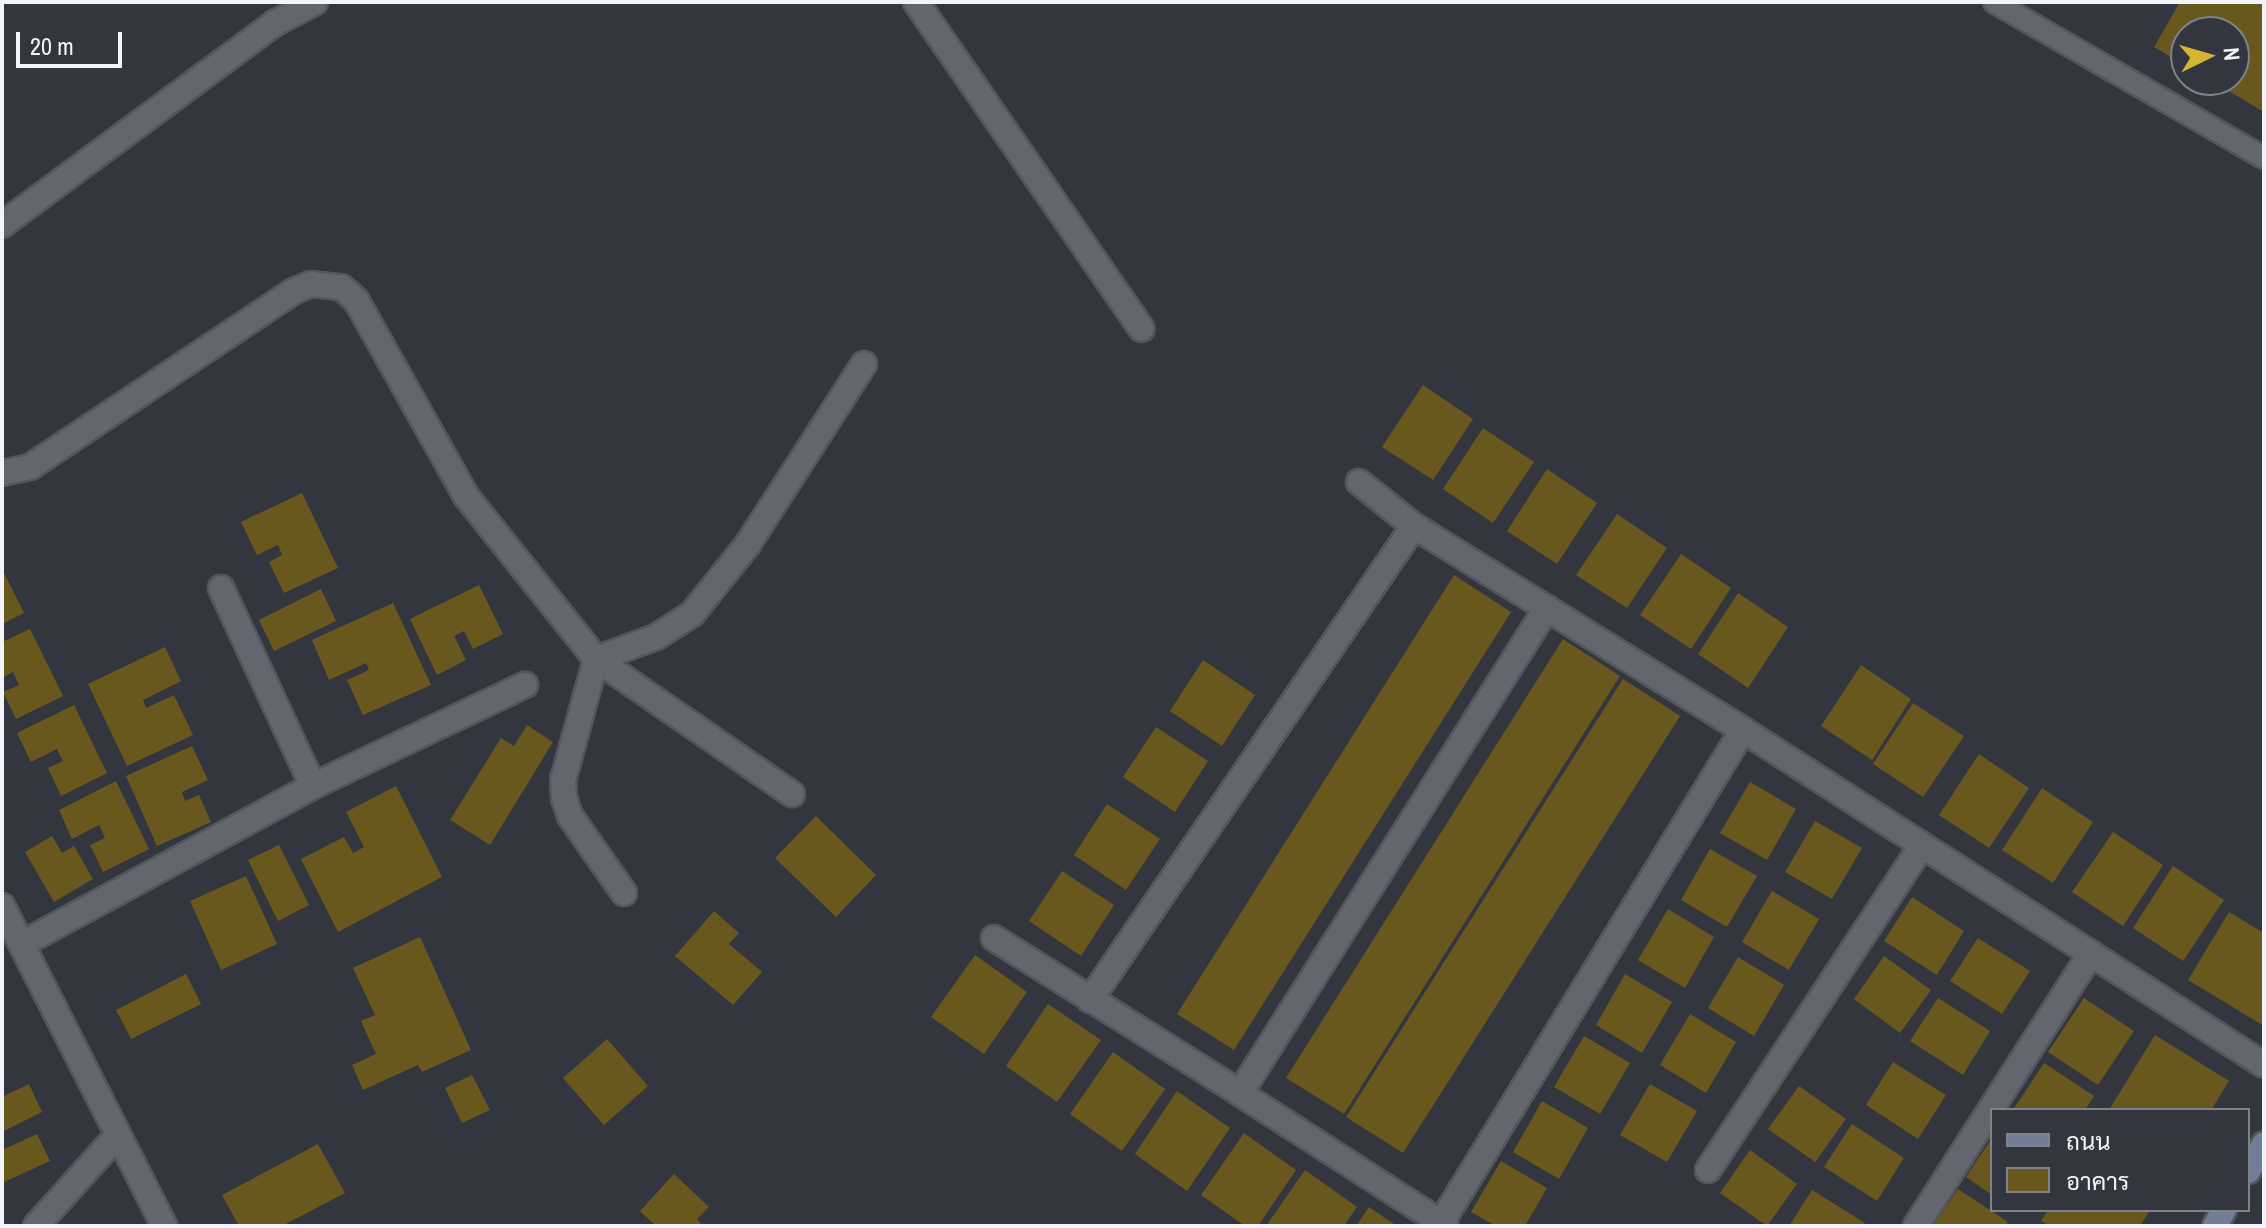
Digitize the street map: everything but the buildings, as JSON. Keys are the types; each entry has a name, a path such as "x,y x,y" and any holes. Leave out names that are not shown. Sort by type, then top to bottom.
{"main road":[{"path":"2250,1168 2264,1144"}],"street":[{"path":"2,225 269,13 315,2"},
{"path":"916,2 1142,329"},
{"path":"2,473 30,467 292,292 311,284 341,287 356,300 466,496 596,659 792,794"},
{"path":"596,659 656,637 692,614 748,544 864,364"},
{"path":"1359,482 1414,526 1743,730 2264,1065"},
{"path":"1090,1000 1414,526"},
{"path":"221,588 313,786"},
{"path":"1240,1093 1547,608"},
{"path":"596,659 563,780 564,798 570,816 624,893"},
{"path":"22,944 313,786 525,685"},
{"path":"994,938 1444,1225 1743,730"},
{"path":"1708,1170 1922,846"},
{"path":"2,906 164,1226"},
{"path":"1992,1108 2091,953"},
{"path":"1916,1226 1990,1111"},
{"path":"36,1226 118,1135"}],"lane":[{"path":"1994,2 2264,158"}]}
